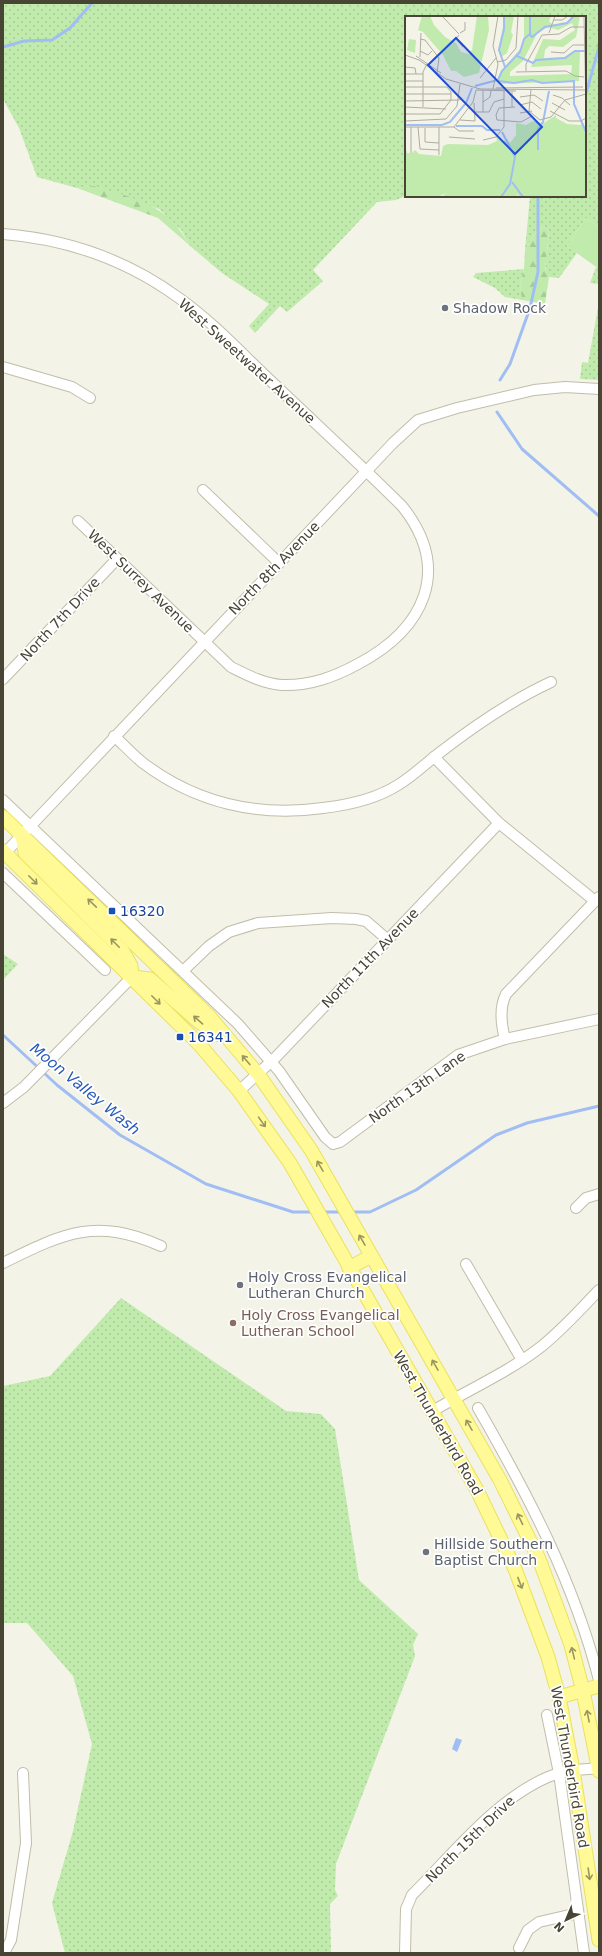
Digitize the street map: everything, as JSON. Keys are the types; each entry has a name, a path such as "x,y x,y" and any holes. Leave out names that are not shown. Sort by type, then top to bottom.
{"main road":[{"name":"West Thunderbird Road","path":"3,817 26,830 209,1016 258,1074 311,1150 479,1442 504,1487 539,1559 557,1603 571,1645 583,1690 599,1770"},
{"path":"26,830 25,853 122,950 131,966 132,977 150,979 199,1022 230,1041"},
{"name":"West Thunderbird Road","path":"4,852 195,1039 239,1091 290,1163 431,1412 477,1490 515,1569 548,1657 559,1697 574,1770 599,1940"},
{"path":"349,1268 371,1256"},
{"path":"559,1697 599,1686"}],"street":[{"name":"West Sweetwater Avenue","path":"3,234 36,238 71,245 119,262 149,278 180,298 202,316 367,471 402,506 414,521 423,538 428,557 429,574 424,596 415,615 402,632 382,650 335,676 308,684 281,685 254,679 231,667 204,642"},
{"path":"3,367 72,387 90,398"},
{"name":"North 8th Avenue","path":"4,852 396,440 418,420 457,408 534,390 564,387 599,389"},
{"path":"203,490 279,563"},
{"name":"West Surrey Avenue","path":"78,521 204,642"},
{"name":"North 7th Drive","path":"3,679 117,559"},
{"path":"114,736 142,762 160,775 187,790 210,800 243,808 273,812 300,812 358,802 397,786 478,723 507,705 551,682"},
{"path":"434,757 500,823 597,899 506,994 503,1001 501,1020 505,1039"},
{"name":"West Thunderbird Road","path":"3,800 26,830 183,971 238,1024 271,1062 302,1102 325,1137 333,1144"},
{"name":"North 11th Avenue","path":"239,1091 271,1062 500,823"},
{"path":"3,873 105,970"},
{"path":"183,971 209,946 230,932 258,923 332,918 356,919 366,921 388,940"},
{"path":"67,935 78,924"},
{"path":"3,1103 30,1081 132,977"},
{"name":"North 13th Lane","path":"333,1144 340,1142 458,1055 505,1039 599,1019"},
{"path":"576,1208 586,1198 599,1194"},
{"path":"3,1263 45,1242 80,1231 124,1233 141,1237 161,1246"},
{"path":"466,1264 522,1360"},
{"path":"431,1412 522,1360 555,1335 599,1290"},
{"path":"478,1408 532,1503 557,1558 578,1610 599,1680"},
{"name":"West Thunderbird Road","path":"479,1442 494,1434"},
{"name":"West Thunderbird Road","path":"547,1716 559,1773 584,1953"},
{"name":"North 15th Drive","path":"405,1953 404,1917 412,1895 499,1807 525,1788 559,1773 574,1770 599,1770"},
{"path":"4,1953 11,1940 26,1843 23,1773"},
{"path":"519,1948 528,1930 539,1922 578,1913"}],"green space":[{"path":"3,3 599,3 599,227 586,218 567,246 577,253 559,278 549,277 545,272 549,232 544,226 534,235 525,250 530,197 586,197 586,16 405,16 405,196 396,200 377,202 313,270 323,281 287,312 280,306 255,333 249,326 269,304 222,273 189,245 182,231 159,209 94,186 77,188 37,177 19,128 3,99"},
{"path":"599,30 599,62 595,54 593,42"},
{"path":"94,186 136,199 160,211 181,231 189,245 158,218 77,188"},
{"path":"586,218 599,227 599,269 567,246"},
{"path":"544,226 549,232 545,272 549,277 545,304 522,300 520,285 524,269 525,250 534,235"},
{"path":"596,267 599,269 599,284 590,283"},
{"path":"524,269 520,285 522,300 505,297 495,288 473,277 476,273"},
{"path":"599,302 599,380 580,379 582,362 588,363"},
{"path":"3,954 18,964 3,980"},
{"path":"121,1298 286,1411 321,1414 335,1429 359,1580 418,1634 413,1645 415,1656 336,1864 335,1890 338,1896 330,1904 331,1953 65,1953 52,1903 73,1831 92,1744 73,1676 27,1623 3,1623 3,1386 50,1376"}],"water":[{"path":"456,1738 462,1740 457,1752 452,1749"}],"waterway":[{"path":"3,47 24,41 52,40 70,28 92,3"},
{"path":"586,93 599,47"},
{"path":"500,380 510,364 530,308 538,272 538,197"},
{"path":"497,412 522,449 599,516"},
{"name":"Moon Valley Wash","path":"3,1035 57,1085 120,1135 206,1184 293,1212 315,1212"},
{"name":"Moon Valley Wash","path":"350,1212 370,1212 416,1190 496,1135 527,1123 599,1106"},
{"name":"Moon Valley Wash","path":"322,1212 343,1212"}],"place":[{"name":"Shadow Rock","path":"445,308"},
{"name":"16320","path":"112,911"},
{"name":"16341","path":"180,1037"},
{"name":"Holy Cross Evangelical Lutheran Church","path":"240,1285"},
{"name":"Holy Cross Evangelical Lutheran School","path":"233,1323"},
{"name":"Hillside Southern Baptist Church","path":"426,1552"}]}
